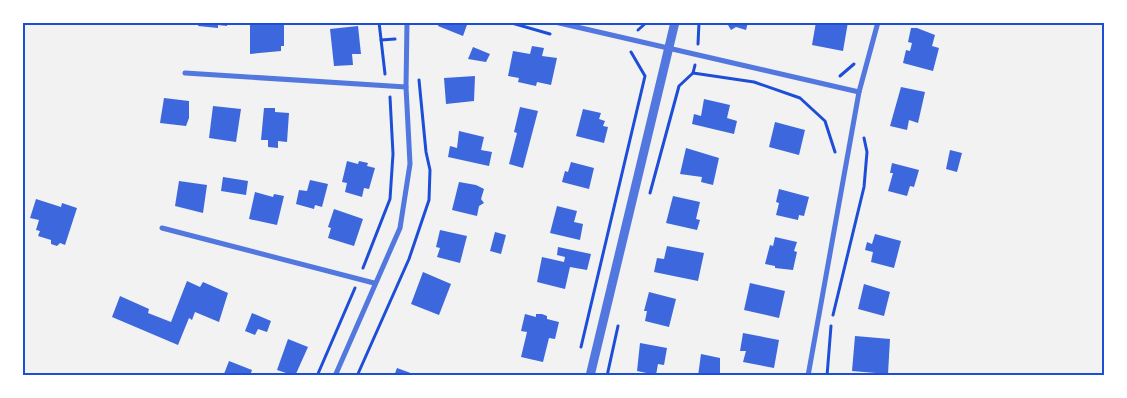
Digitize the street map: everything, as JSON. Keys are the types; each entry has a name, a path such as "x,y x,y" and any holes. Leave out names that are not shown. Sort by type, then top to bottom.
{"street":[{"path":"335,376 374,283 400,228 410,164 406,88 407,22"},
{"path":"555,22 859,92"},
{"path":"590,376 675,22"},
{"path":"808,376 859,92 878,22"},
{"path":"185,73 406,88"},
{"path":"162,228 374,283"}],"path":[{"path":"317,376 359,279 390,199 393,154 389,87 385,75 379,22"},
{"path":"580,350 645,76 631,52 636,33 648,22"},
{"path":"650,194 679,86 693,73 699,41 699,22"},
{"path":"699,41 707,43"},
{"path":"837,80 857,61"},
{"path":"693,73 754,82 800,98 825,122 838,160"},
{"path":"827,376 831,324 864,188 867,152 862,133"},
{"path":"607,376 619,320"}],"building":[{"path":"199,22 228,22 227,26 218,25 218,28 198,26"},
{"path":"250,22 284,22 284,46 281,46 281,51 250,54"},
{"path":"439,22 468,22 463,36 438,26"},
{"path":"721,22 748,22 746,30 736,27 731,30 728,25"},
{"path":"816,22 848,22 843,51 812,45"},
{"path":"358,26 361,54 352,54 353,65 334,66 330,29"},
{"path":"911,28 917,28 935,35 932,46 939,48 933,71 903,63 906,50 910,51 912,43 908,42"},
{"path":"532,46 544,48 542,56 557,58 551,85 537,82 536,86 518,82 519,78 508,76 513,51 530,54"},
{"path":"473,47 490,54 486,62 468,59"},
{"path":"475,76 474,101 446,104 444,78"},
{"path":"901,87 925,92 918,123 909,120 907,130 890,126"},
{"path":"164,98 189,101 189,118 186,126 160,123"},
{"path":"704,99 730,105 727,118 737,121 734,134 692,124 694,114 701,116"},
{"path":"213,106 241,109 236,142 209,138"},
{"path":"520,107 538,111 523,168 509,164 517,133 514,132"},
{"path":"264,108 275,108 275,112 289,113 287,142 278,141 278,148 268,147 268,140 261,140"},
{"path":"583,109 601,113 599,119 605,121 603,126 608,127 604,143 576,136"},
{"path":"775,122 805,130 799,155 769,147"},
{"path":"459,131 484,137 481,150 492,152 489,166 448,157 450,146 457,148"},
{"path":"686,148 719,158 713,185 701,182 702,177 680,174"},
{"path":"950,150 962,153 957,172 946,169"},
{"path":"347,161 358,164 359,161 368,163 367,166 375,168 369,189 364,188 362,197 345,192 347,183 342,182"},
{"path":"571,162 594,168 589,189 562,182 565,171 568,172"},
{"path":"892,163 919,170 914,187 910,186 907,196 888,191 893,173 890,173"},
{"path":"223,177 248,181 246,195 221,191"},
{"path":"310,180 328,184 322,207 315,205 314,209 296,204 299,190 307,191"},
{"path":"179,181 207,185 203,213 175,206"},
{"path":"459,182 476,185 484,189 481,199 484,203 479,206 477,216 452,210"},
{"path":"779,189 809,197 804,216 799,215 798,220 776,215 779,203 776,202"},
{"path":"255,192 273,197 274,194 284,196 277,225 249,219"},
{"path":"673,196 700,202 696,219 700,220 697,230 666,223"},
{"path":"36,199 61,207 62,203 77,208 65,245 60,243 57,246 51,244 51,240 38,236 40,231 36,230 39,220 30,218"},
{"path":"557,206 577,211 574,222 583,224 580,240 550,233"},
{"path":"334,209 363,219 354,246 328,238 331,228 328,227"},
{"path":"440,230 467,236 460,263 437,257 440,248 436,247"},
{"path":"495,232 506,235 501,254 490,251"},
{"path":"875,234 901,241 894,268 871,262 873,252 865,250 867,242 872,244"},
{"path":"775,237 797,242 794,251 797,252 793,270 775,268 775,266 765,264 770,245 773,246"},
{"path":"667,246 704,253 698,281 654,272 657,258 664,259"},
{"path":"558,247 591,254 587,270 570,267 565,289 537,282 542,257 564,262 565,257 557,255"},
{"path":"423,272 451,284 439,315 411,304"},
{"path":"187,281 200,287 203,282 228,293 219,322 195,312 192,320 189,318 178,345 112,317 120,296 149,309 148,313 171,322"},
{"path":"750,283 785,291 779,318 744,310"},
{"path":"864,284 890,292 884,316 858,309"},
{"path":"649,292 676,299 669,327 645,321 647,311 644,311"},
{"path":"252,313 271,321 267,332 258,329 255,335 245,331"},
{"path":"525,314 536,317 536,314 542,314 547,316 547,319 559,322 555,339 549,338 543,362 521,357 527,332 521,331"},
{"path":"743,333 779,340 774,368 743,362 746,351 740,351"},
{"path":"855,336 890,339 888,374 852,371"},
{"path":"288,339 308,347 295,376 277,370"},
{"path":"640,343 667,348 664,365 658,364 656,375 637,371"},
{"path":"701,354 720,358 720,376 698,376"},
{"path":"229,361 252,370 250,376 224,374"},
{"path":"397,368 416,375 416,376 394,376"}]}
